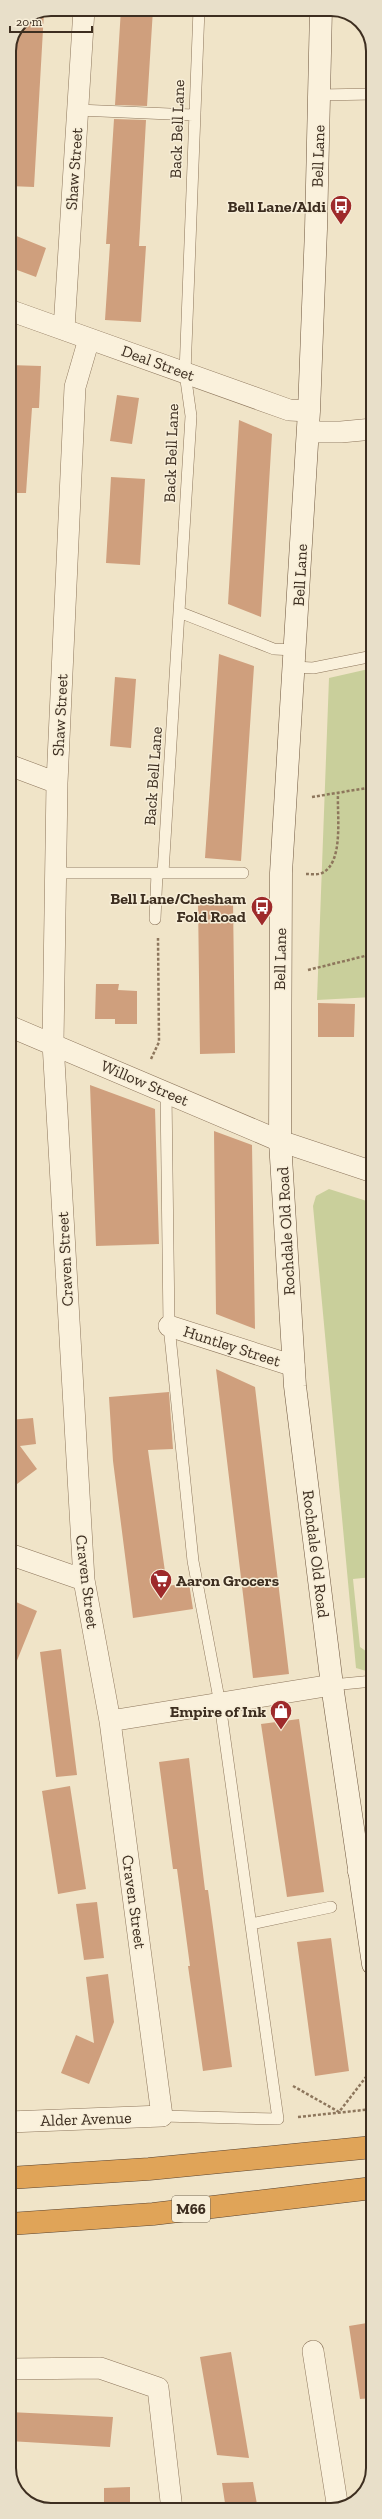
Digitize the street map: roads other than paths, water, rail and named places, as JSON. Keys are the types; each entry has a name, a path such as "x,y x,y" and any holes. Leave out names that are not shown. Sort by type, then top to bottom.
{"highway":[{"path":"16,2178 149,2169 366,2148"},
{"name":"M66","path":"16,2224 153,2214 366,2189"}],"main road":[{"name":"Bell Lane","path":"280,1141 281,884 308,422 320,95 320,16"},
{"name":"Rochdale Old Road","path":"280,1141 294,1366 332,1685 366,1869"}],"street":[{"name":"Shaw Street","path":"64,329 84,16"},
{"name":"Deal Street","path":"16,312 290,410 308,422 341,432 366,429"},
{"name":"Shaw Street","path":"53,1043 54,873 57,782 75,387 89,339"},
{"path":"16,767 57,782"},
{"name":"Willow Street","path":"16,1029 53,1043 280,1141 366,1170"},
{"name":"Craven Street","path":"53,1043 84,1580 110,1722 162,2116"},
{"name":"Huntley Street","path":"169,1326 294,1366"},
{"path":"16,1556 84,1580"},
{"path":"110,1722 332,1685"},
{"name":"Alder Avenue","path":"16,2122 162,2116"},
{"path":"313,2351 337,2503"},
{"path":"16,2370 100,2368 158,2388 171,2503"}],"lane":[{"name":"Back Bell Lane","path":"156,919 179,612 191,416 185,373 193,115 199,16"},
{"path":"320,95 366,94"},
{"path":"78,110 193,115"},
{"path":"179,612 274,649 313,668 366,657"},
{"path":"54,873 243,873"},
{"path":"162,2116 278,2119 220,1704 193,1561 169,1326 166,1092"},
{"path":"332,1685 366,1682"},
{"path":"251,1924 331,1907"}],"place":[{"name":"Bell Lane/Aldi","path":"341,226"},
{"name":"Bell Lane/Chesham Fold Road","path":"262,926"},
{"name":"Aaron Grocers","path":"161,1600"},
{"name":"Empire of Ink","path":"281,1730"}]}
